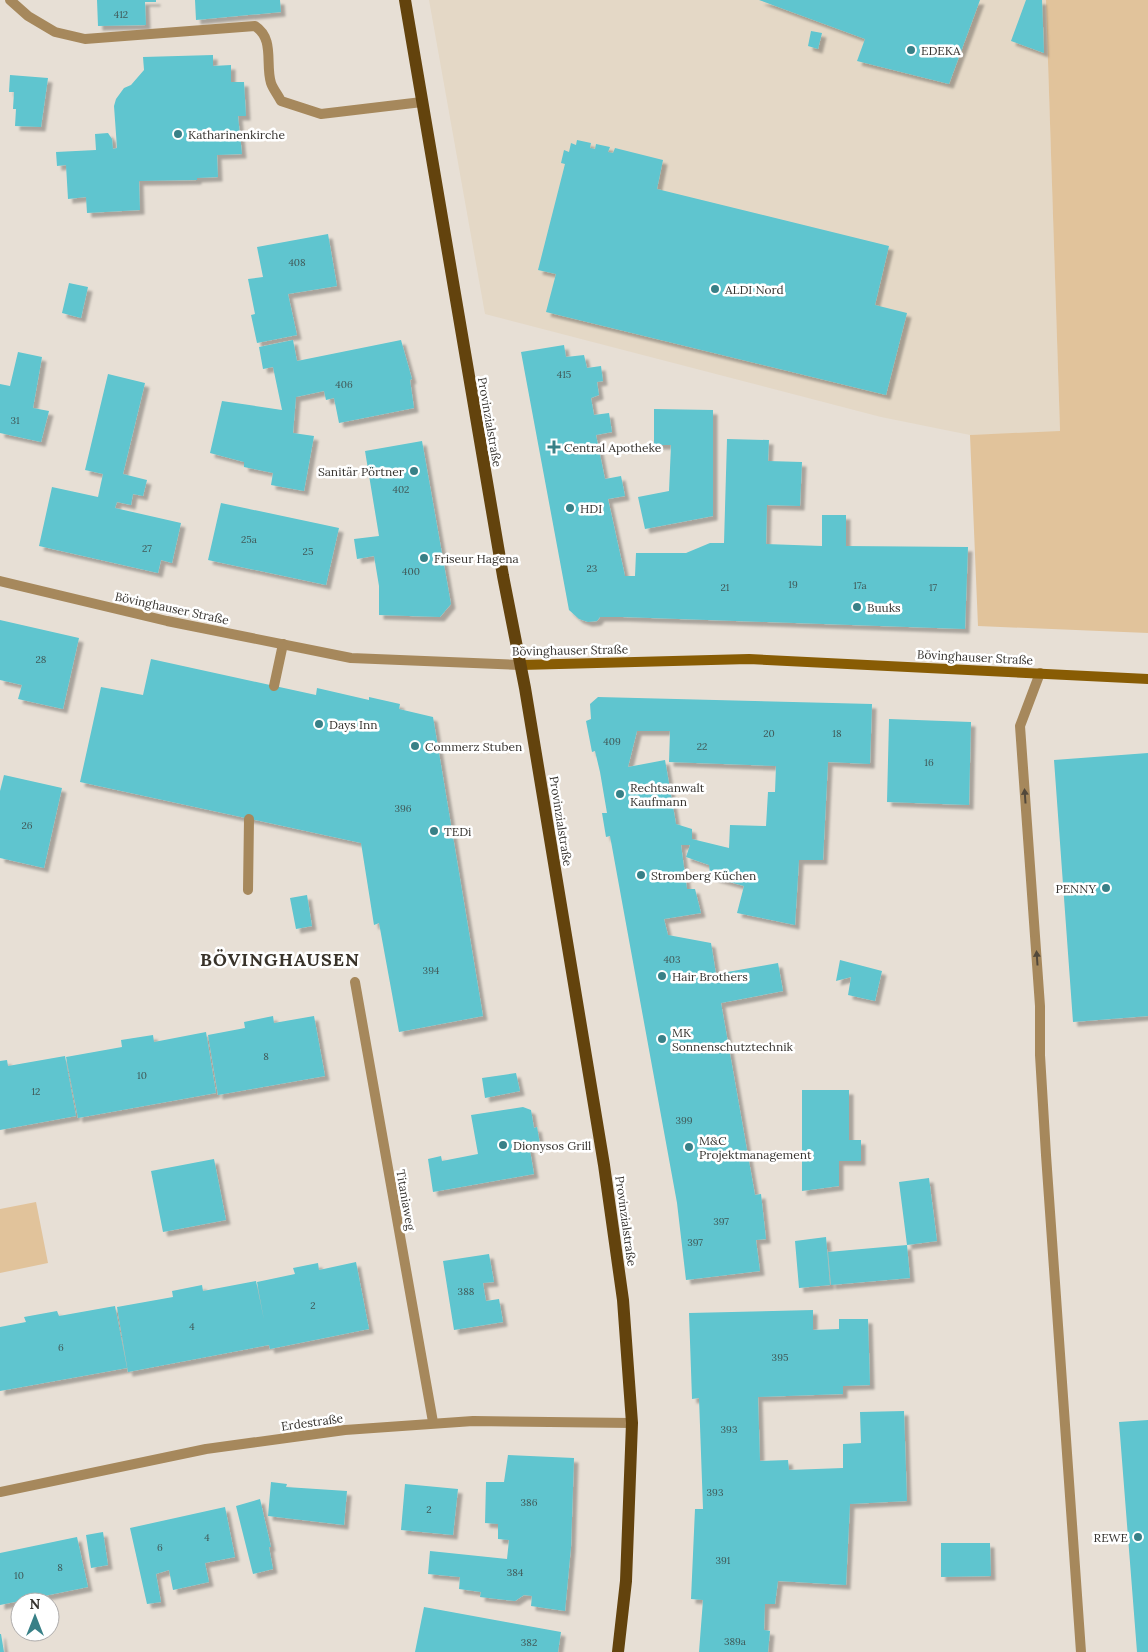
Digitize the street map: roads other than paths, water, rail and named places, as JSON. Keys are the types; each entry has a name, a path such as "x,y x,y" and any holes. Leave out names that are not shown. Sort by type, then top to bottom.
{"main road":[{"name":"Provinzialstraße","path":"405,0 503,576 521,665 604,1165 623,1300 632,1422 626,1580 618,1652"},
{"name":"Bövinghauser Straße","path":"521,665 749,659 1148,679"}],"street":[{"path":"10,0 28,16 55,32 84,40 255,26 261,30 268,45 271,83 281,101 321,114 422,102"},
{"name":"Bövinghauser Straße","path":"0,581 167,621 351,658 521,665"},
{"path":"274,686 283,644"},
{"path":"1040,673 1020,726 1040,1006 1040,1044 1046,1146 1081,1652"},
{"path":"248,890 250,819"},
{"name":"Titaniaweg","path":"355,982 433,1422"},
{"name":"Erdestraße","path":"0,1492 206,1449 345,1430 433,1422 632,1422"}],"place":[{"name":"EDEKA","path":"911,50"},
{"name":"Katharinenkirche","path":"178,134"},
{"name":"ALDI Nord","path":"715,289"},
{"name":"Central Apotheke","path":"554,447"},
{"name":"Sanitär Pörtner","path":"414,471"},
{"name":"HDI","path":"570,508"},
{"name":"Friseur Hagena","path":"424,558"},
{"name":"Buuks","path":"857,607"},
{"name":"Days Inn","path":"319,724"},
{"name":"Commerz Stuben","path":"415,746"},
{"name":"Rechtsanwalt Kaufmann","path":"620,794"},
{"name":"TEDi","path":"434,831"},
{"name":"Stromberg Küchen","path":"641,875"},
{"name":"PENNY","path":"1106,888"},
{"name":"Hair Brothers","path":"662,976"},
{"name":"MK Sonnenschutztechnik","path":"662,1039"},
{"name":"Dionysos Grill","path":"503,1145"},
{"name":"M&C Projektmanagement","path":"689,1147"},
{"name":"REWE","path":"1138,1537"}],"district":[{"name":"BÖVINGHAUSEN","path":"280,959"}]}
